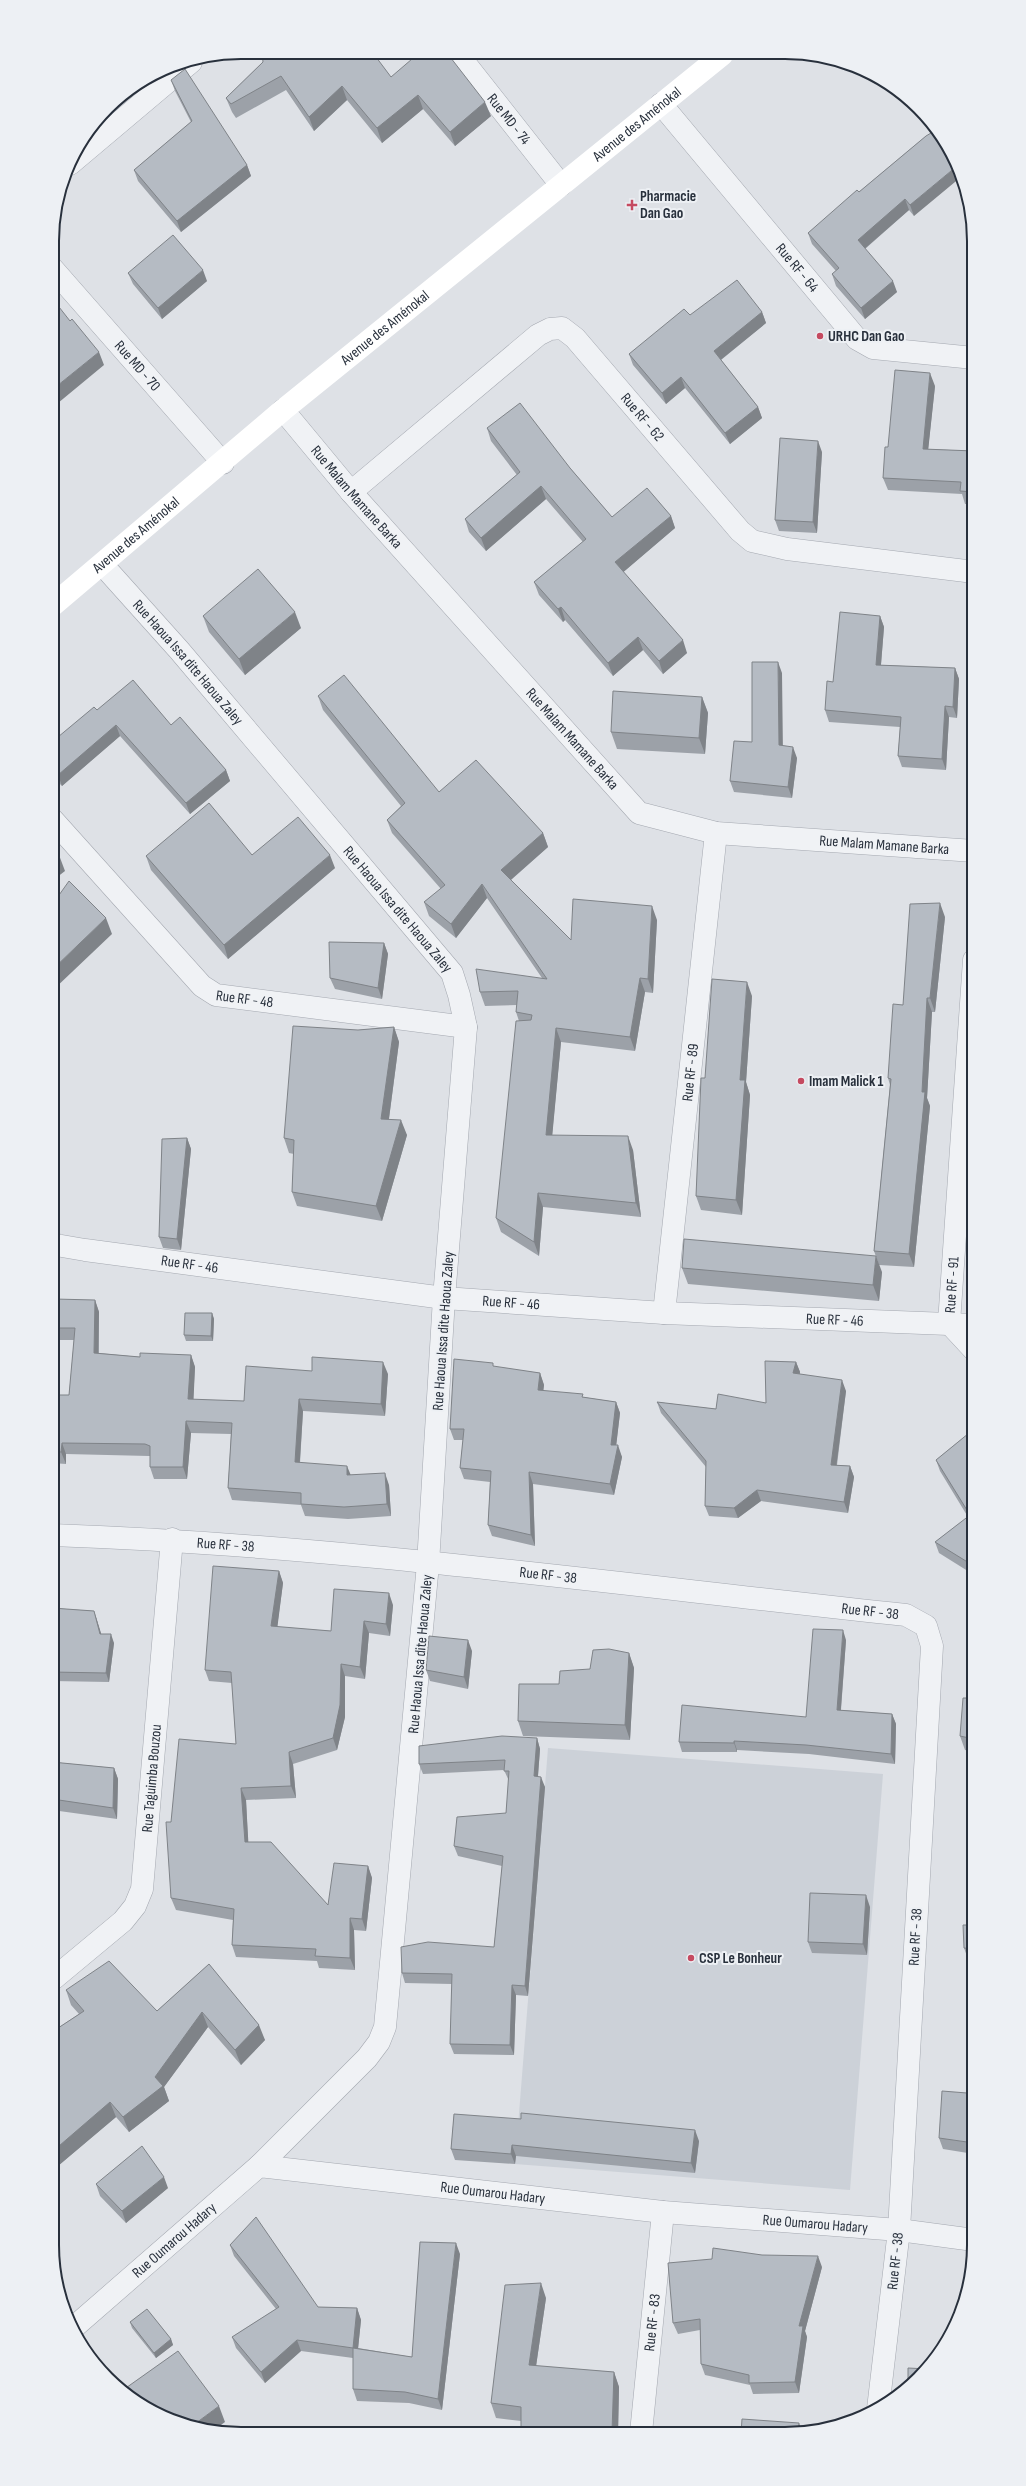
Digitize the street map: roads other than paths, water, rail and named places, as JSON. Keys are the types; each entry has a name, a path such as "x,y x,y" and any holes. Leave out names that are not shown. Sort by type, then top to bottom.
{"main road":[{"name":"Avenue des Aménokal","path":"59,600 223,463 283,410 717,59"}],"street":[{"name":"Rue MD - 74","path":"462,59 561,184"},
{"path":"80,155 185,68"},
{"name":"Rue RF - 64","path":"661,104 857,340 873,348 967,357"},
{"name":"Rue MD - 70","path":"59,276 223,463"},
{"name":"Rue RF - 62","path":"351,492 538,335 550,329 562,328 575,338 740,531 752,541 787,549 967,571"},
{"name":"Rue Malam Mamane Barka","path":"283,410 351,492 639,813 716,833 967,851"},
{"name":"Rue Haoua Issa dite Haoua Zaley","path":"109,572 180,650 452,973 459,995 466,1027 444,1298 428,1564 385,2028 379,2042 367,2058 259,2166"},
{"name":"Rue RF - 48","path":"59,827 202,986 216,995 466,1027"},
{"name":"Rue RF - 89","path":"664,1313 716,833"},
{"name":"Rue RF - 91","path":"949,1323 967,1100"},
{"name":"Rue RF - 46","path":"59,1246 444,1298 664,1313 967,1324"},
{"path":"949,1323 967,1342"},
{"name":"Rue RF - 38","path":"59,1535 172,1539 428,1564 906,1615 926,1626 932,1646 899,2230 879,2401"},
{"name":"Rue Taguimba Bouzou","path":"59,1974 123,1921 135,1906 142,1889 172,1539"},
{"name":"Rue Oumarou Hadary","path":"77,2324 259,2166 663,2212 899,2230 967,2239"},
{"name":"Rue RF - 83","path":"642,2427 663,2212"}],"place":[{"name":"Pharmacie Dan Gao","path":"632,205"},
{"name":"URHC Dan Gao","path":"820,336"},
{"name":"Imam Malick 1","path":"801,1081"},
{"name":"CSP Le Bonheur","path":"691,1958"}]}
